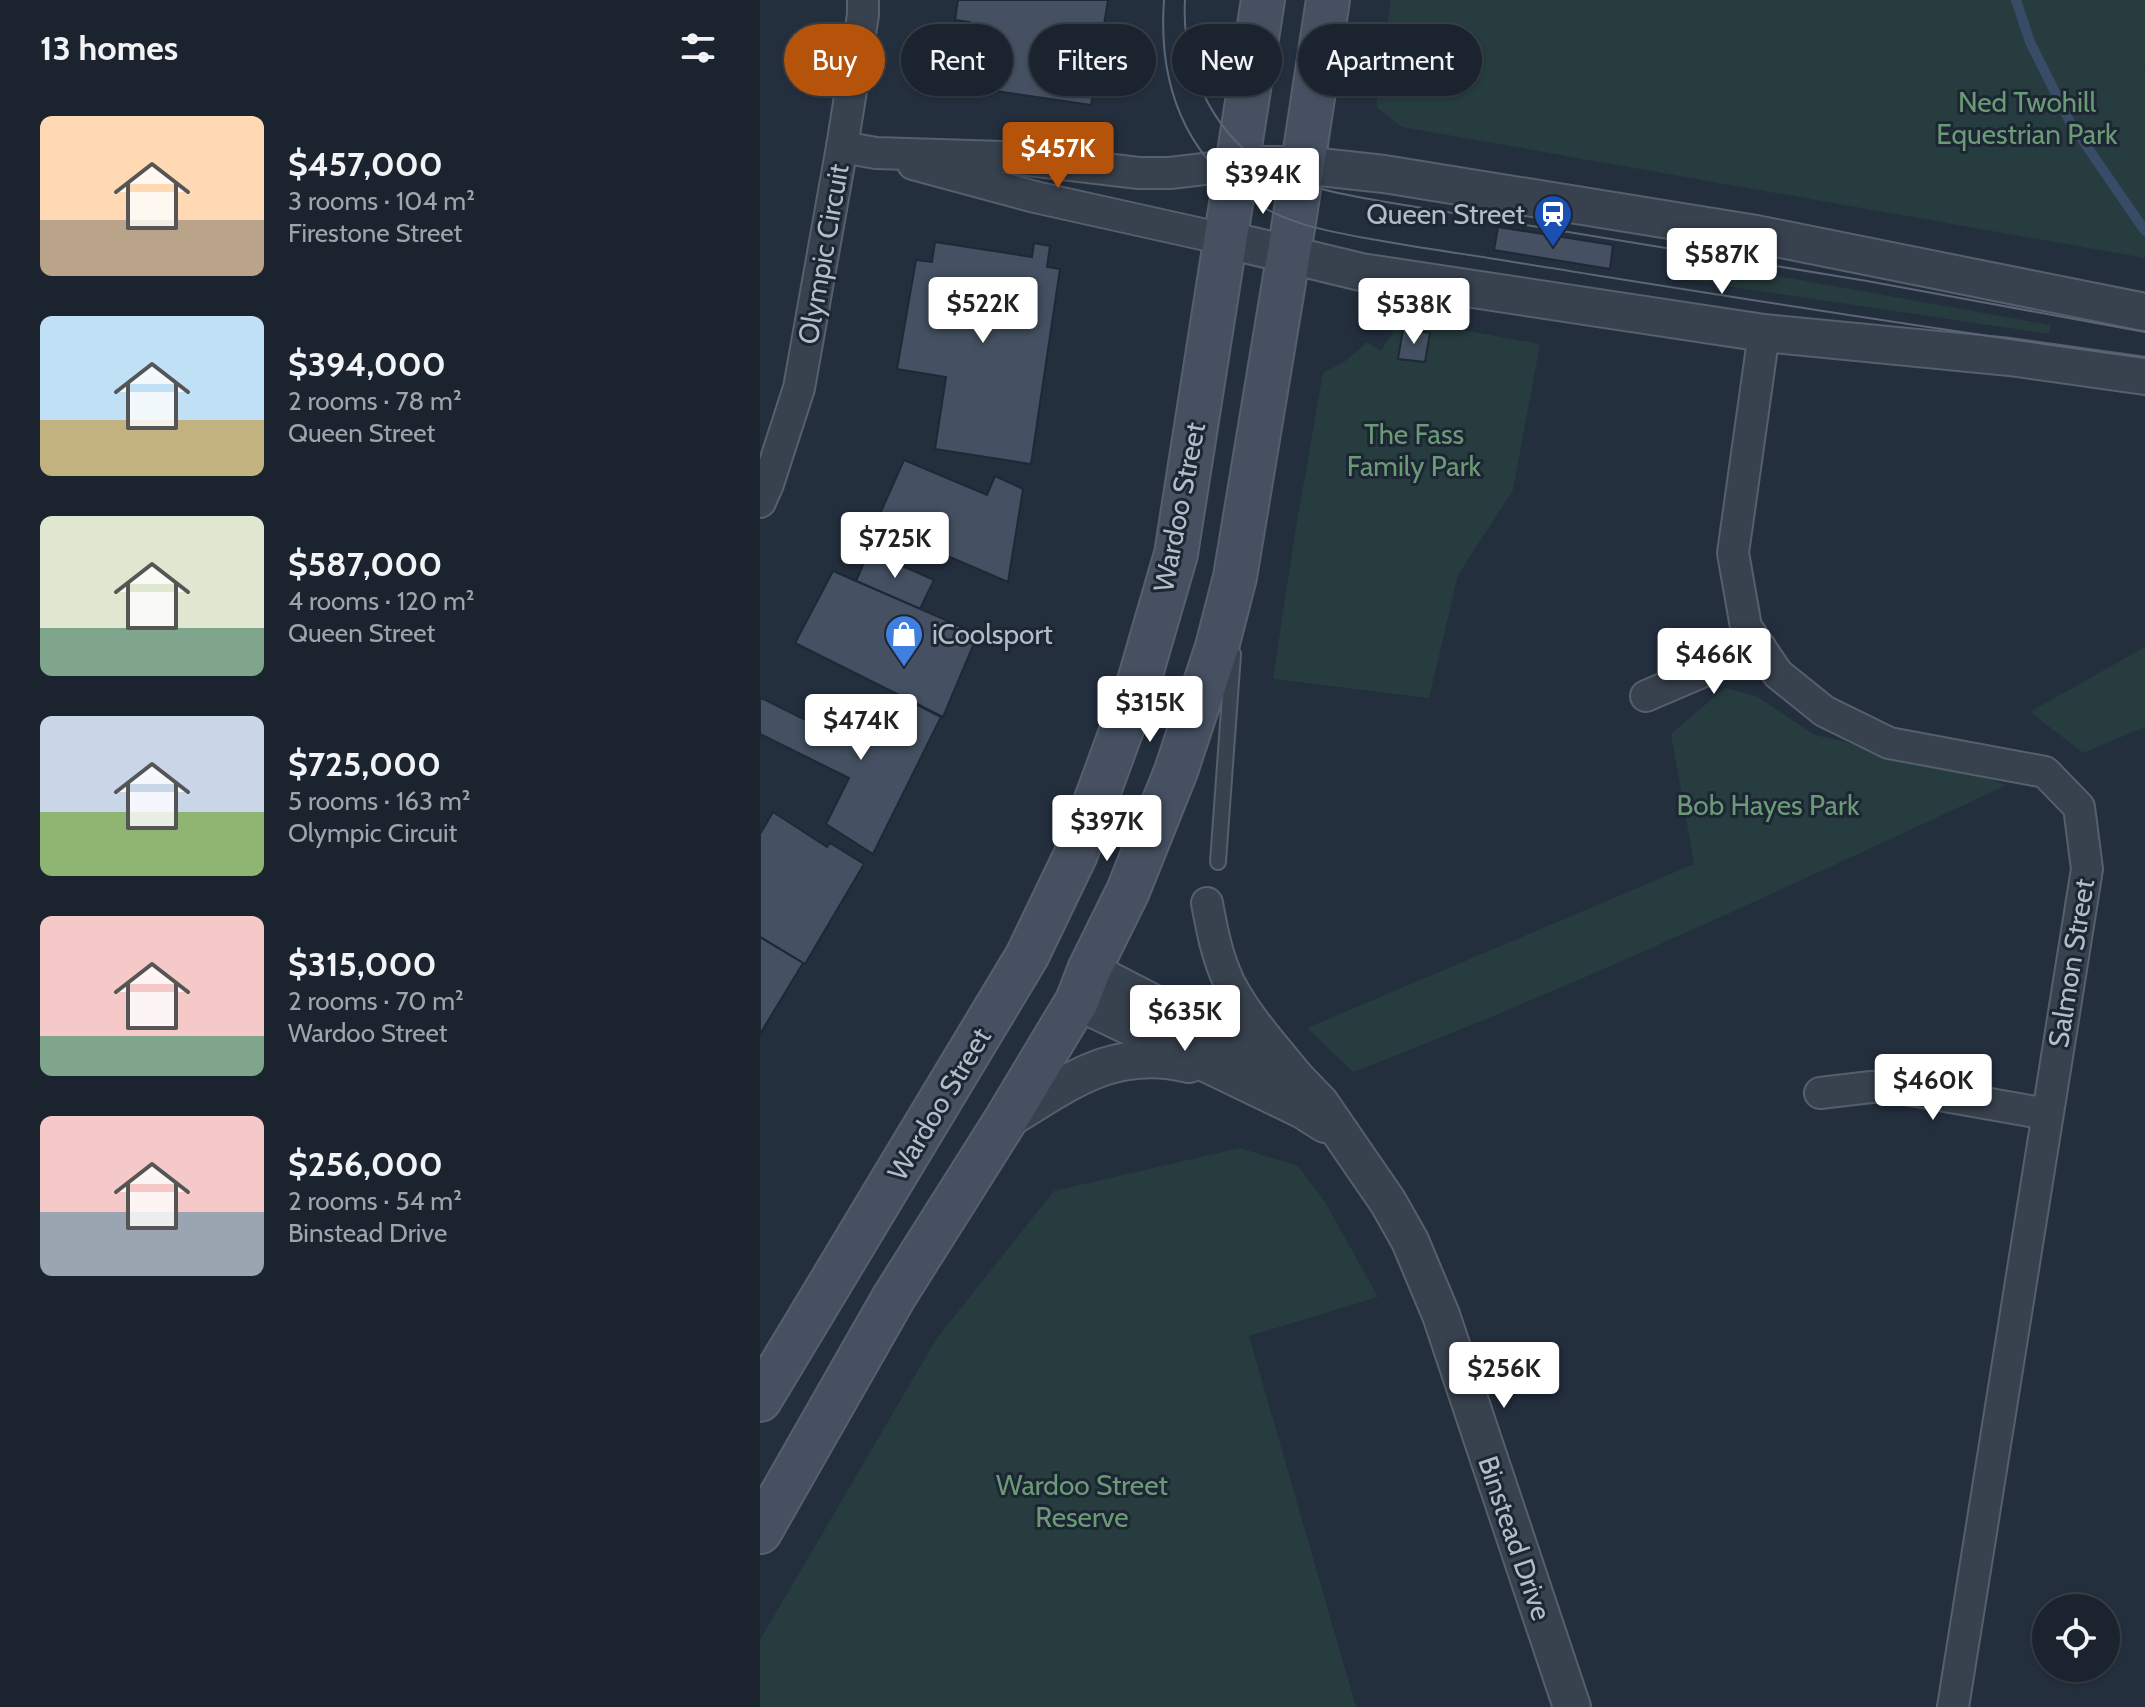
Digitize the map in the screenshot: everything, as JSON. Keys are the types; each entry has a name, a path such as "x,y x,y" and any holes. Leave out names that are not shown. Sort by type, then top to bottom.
{"main road":[{"name":"Wardoo Street","path":"760,1400 1027,956 1076,854 1137,688 1176,554 1263,0"},
{"path":"760,1532 894,1297 1005,1121 1083,986 1128,891 1176,771 1221,632 1241,546 1328,0"},
{"path":"1027,956 1083,986"}],"street":[{"name":"Olympic Circuit","path":"760,502 799,388 842,147 863,0"},
{"path":"842,147 876,153 1007,191 1289,253 1340,268 1764,333 2010,357 2145,376"},
{"path":"876,153 1003,157 1139,173 1170,173 1237,165 1302,165 1384,174 1756,234 2145,312"},
{"name":"Salmon Street","path":"1764,333 1733,553 1746,627 1778,674 1824,711 1889,743 2045,772 2079,807 2087,869 1953,1707"},
{"path":"1646,696 1760,647"},
{"name":"Binstead Drive","path":"1207,903 1216,944 1230,983 1257,1025 1312,1092 1355,1153 1410,1241 1441,1315 1572,1707"},
{"name":"Binstead Drive","path":"1083,986 1316,1118 1355,1153"},
{"name":"Binstead Drive","path":"1083,986 1279,1067 1312,1092"},
{"name":"Binstead Drive","path":"1005,1121 1082,1075 1124,1060 1177,1061 1255,1086"},
{"path":"1820,1093 1894,1087 2047,1114"}],"lane":[{"path":"1218,862 1241,546"}],"green space":[{"name":"Ned Twohill Equestrian Park","path":"1391,0 2145,0 2145,258 1402,127 1377,108 1377,96 1482,96 1482,24 1387,24"},
{"path":"1670,258 1705,264 1704,271 1715,273 1717,265 2051,325 2049,334 1668,276"},
{"name":"The Fass Family Park","path":"1401,319 1540,344 1513,490 1458,575 1429,698 1273,679 1323,373 1347,360 1367,342 1381,351"},
{"path":"2145,647 2145,727 2083,753 2030,712"},
{"name":"Bob Hayes Park","path":"1725,688 1756,696 1815,735 1948,766 2007,785 1601,970 1353,1072 1307,1028 1694,864 1671,734"},
{"name":"Wardoo Street Reserve","path":"1240,1148 1298,1166 1325,1202 1378,1297 1249,1336 1356,1707 760,1707 760,1640 937,1338 1054,1191"}],"building":[{"path":"958,0 1108,0 1104,24 1029,24 1029,96 1013,94 1013,24 970,24 955,20"},
{"path":"1029,96 1092,96 1091,105"},
{"path":"1498,227 1613,245 1610,269 1494,250"},
{"path":"935,242 1032,257 1034,243 1050,246 1047,267 1060,269 1031,464 935,449 946,377 897,369 916,260 932,262"},
{"path":"1403,329 1430,333 1425,362 1398,359"},
{"path":"904,460 987,495 995,476 1023,489 1008,582 875,525"},
{"path":"869,551 934,580 920,609 856,581"},
{"name":"iCoolsport","path":"833,571 978,634 943,717 795,643"},
{"path":"892,692 941,717 873,854 826,824 849,778 760,734 760,700 864,749"},
{"path":"773,812 827,847 830,843 864,864 805,964 760,937 760,834"},
{"path":"760,937 803,963 760,1034"}],"waterway":[{"path":"2016,0 2030,42 2070,122 2145,231"}],"tram line":[{"path":"1164,0 1163,31 1171,88 1194,140 1210,163 1231,184 1256,203 1286,218 1333,232 1416,247 2145,358"},
{"path":"1185,0 1185,27 1190,54 1208,104 1223,126 1261,163 1308,185 1380,201 1867,281 2145,332"}],"place":[{"name":"Queen Street","path":"1553,248"},
{"name":"iCoolsport","path":"904,668"}]}
